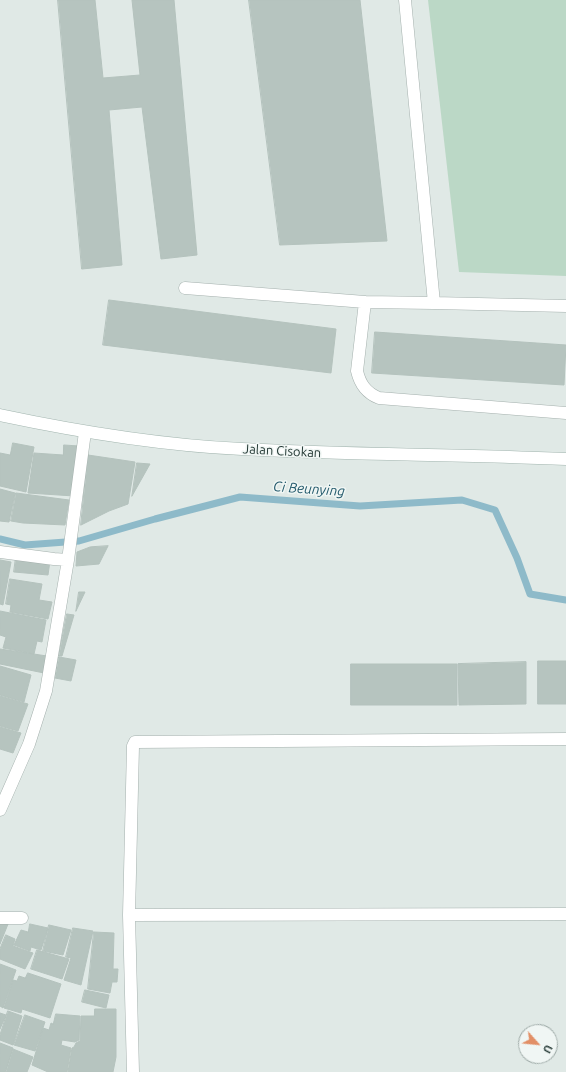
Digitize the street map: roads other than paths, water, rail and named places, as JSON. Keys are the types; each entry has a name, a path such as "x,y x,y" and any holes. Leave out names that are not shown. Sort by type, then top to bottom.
{"street":[{"path":"405,0 434,303"},
{"path":"185,288 365,302 566,306"},
{"path":"365,302 357,371 358,378 364,389 372,395 379,398 566,413"},
{"name":"Jalan Cisokan","path":"0,415 85,432 175,444 242,449 566,459"},
{"path":"0,810 29,744 46,691 76,506 85,432"},
{"path":"0,552 68,557"},
{"path":"134,1072 129,916 133,746 135,742 566,739"},
{"path":"129,916 566,914"},
{"path":"0,918 22,918"}],"waterway":[{"name":"Ci Beunying","path":"0,539 25,545 79,541 240,497 360,506 462,500 495,510 517,558 530,594 566,600"}]}
